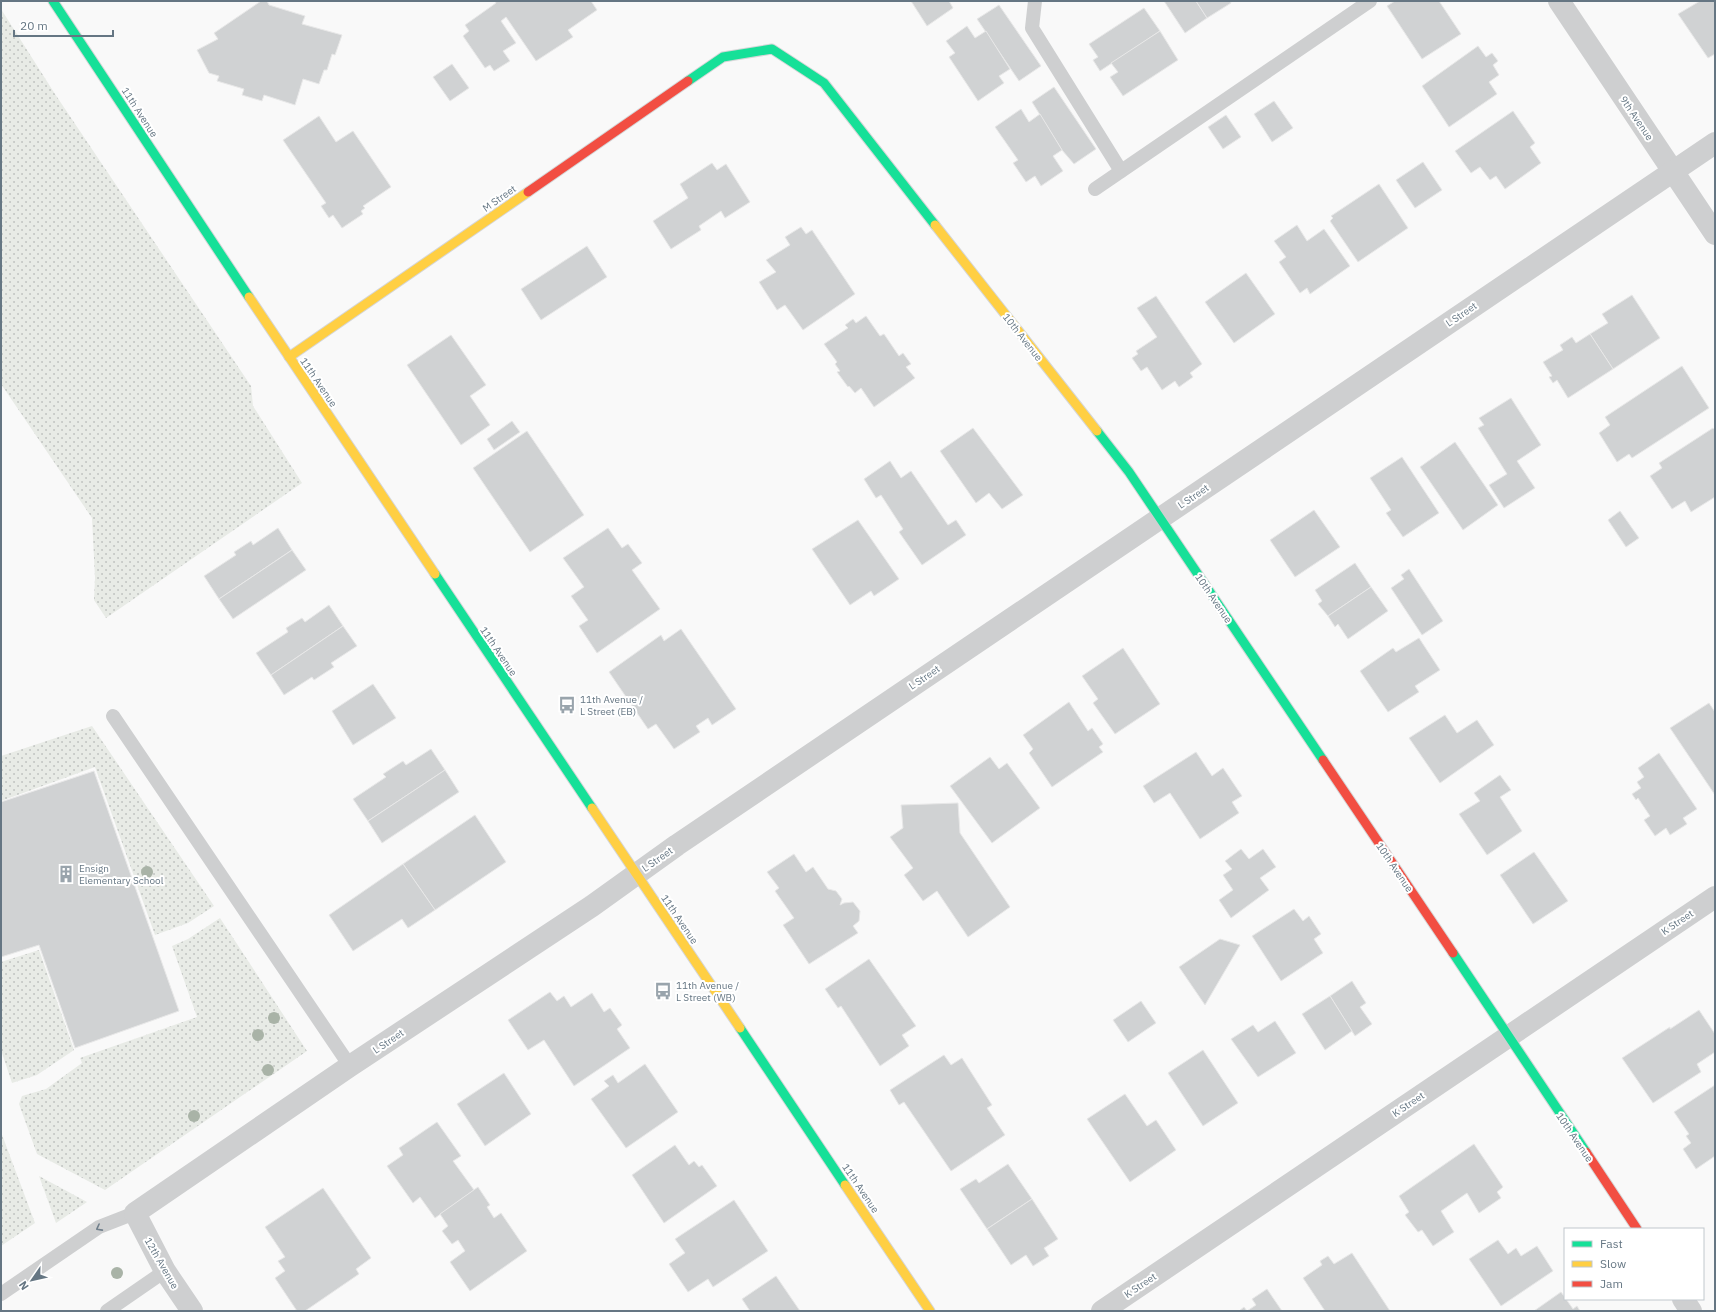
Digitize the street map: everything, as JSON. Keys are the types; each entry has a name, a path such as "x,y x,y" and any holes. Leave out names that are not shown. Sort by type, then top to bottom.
{"street":[{"name":"11th Avenue","path":"53,1 289,357 930,1311"},
{"name":"9th Avenue","path":"1559,1 1715,234"},
{"name":"10th Avenue","path":"723,57 772,49 824,83 1129,472 1509,1036 1636,1228"},
{"name":"M Street","path":"289,357 723,57"},
{"name":"L Street","path":"135,1213 350,1066 592,906 1160,518 1715,143"},
{"name":"K Street","path":"1102,1311 1715,896"},
{"name":"12th Avenue","path":"135,1213 165,1271 192,1311"},
{"path":"1684,1300 1691,1311"}],"lane":[{"path":"1035,1 1032,28 1121,171"},
{"path":"1095,189 1370,1"},
{"path":"113,716 350,1066"},
{"path":"1,1294 99,1227 135,1213"},
{"path":"107,1311 165,1271"}],"shaded area":[{"path":"1,9 55,94 251,386 253,406 302,483 106,618 94,600 95,578 92,518 1,384"},
{"path":"92,726 214,906 188,923 155,935 95,767 1,801 1,756"},
{"path":"220,918 307,1051 105,1190 37,1154 19,1104 22,1096 46,1089 82,1063 80,1058 197,1017 172,946 188,939"},
{"path":"39,950 74,1050 37,1075 12,1083 1,1050 1,962"},
{"path":"1,1132 35,1223 1,1246"},
{"path":"39,1176 87,1202 56,1223"}],"building":[{"path":"261,1 267,1 269,5 305,16 302,24 342,35 335,55 332,54 327,70 324,70 319,84 303,79 295,105 264,95 262,101 242,95 244,89 217,81 219,76 209,73 197,50 218,39 214,33"},
{"path":"495,1 591,1 597,10 568,30 573,37 536,61 506,17 501,21 516,43 503,51 510,61 494,71 490,65 485,68 463,36 469,31 465,25 496,3"},
{"path":"911,1 949,1 953,8 927,26"},
{"path":"1164,1 1196,1 1207,18 1185,33"},
{"path":"1196,1 1230,1 1231,3 1207,18"},
{"path":"1395,1 1439,1 1461,34 1422,59 1387,6"},
{"path":"1700,1 1715,1 1715,54 1708,58 1678,14"},
{"path":"999,5 1041,66 1019,81 977,19"},
{"path":"1144,8 1160,31 1100,71 1093,60 1098,57 1089,44"},
{"path":"967,26 975,38 986,31 1010,69 999,76 1004,83 978,101 949,57 955,53 946,41"},
{"path":"1160,31 1178,60 1123,96 1110,77 1118,72 1111,63"},
{"path":"1478,46 1486,57 1492,53 1498,61 1493,65 1499,75 1489,82 1497,94 1449,127 1422,86"},
{"path":"452,64 469,88 450,101 433,77"},
{"path":"1054,87 1096,149 1074,164 1062,150 1032,102"},
{"path":"1274,101 1293,128 1272,142 1254,114"},
{"path":"1021,109 1029,122 1040,114 1062,150 1053,156 1063,171 1041,186 1035,176 1026,182 1013,163 1018,160 995,127"},
{"path":"1513,111 1535,143 1530,147 1541,163 1505,189 1496,176 1490,180 1480,167 1471,173 1455,151"},
{"path":"1226,115 1241,137 1223,149 1208,127"},
{"path":"319,116 336,142 353,131 391,187 363,206 365,208 361,211 363,214 342,228 333,215 329,218 321,206 326,203 283,140"},
{"path":"1423,162 1442,190 1415,208 1396,180"},
{"path":"712,163 717,170 726,164 750,202 725,218 721,211 699,226 701,230 671,249 653,221 688,198 680,184"},
{"path":"1379,184 1408,228 1358,262 1330,221 1333,218 1331,216"},
{"path":"1297,225 1307,241 1324,229 1350,266 1310,294 1307,288 1300,293 1279,262 1286,257 1274,241"},
{"path":"801,227 806,234 812,230 855,294 803,330 785,305 777,310 759,282 776,272 766,260 790,245 785,237"},
{"path":"587,246 607,277 541,320 521,289"},
{"path":"1246,273 1275,314 1234,343 1205,302"},
{"path":"1632,295 1660,338 1613,369 1590,334 1608,323 1602,314"},
{"path":"1156,296 1202,364 1190,373 1193,377 1179,387 1175,381 1162,390 1147,367 1141,371 1132,358 1138,354 1136,351 1157,337 1137,308"},
{"path":"866,316 880,336 884,334 899,356 903,353 911,364 906,367 915,378 874,407 861,388 855,393 849,386 848,387 837,372 840,371 835,364 837,362 824,344 848,328 845,325 853,319 856,323"},
{"path":"1590,334 1613,369 1568,398 1557,380 1553,383 1549,377 1552,376 1543,362 1563,350 1560,345 1572,337 1576,343"},
{"path":"451,335 486,385 470,396 490,425 461,445 407,365"},
{"path":"1682,366 1709,408 1632,458 1629,454 1617,462 1599,433 1610,425 1605,417"},
{"path":"1511,398 1541,445 1517,461 1535,488 1504,508 1489,485 1507,474 1478,428 1484,425 1479,418"},
{"path":"512,421 520,432 494,450 487,439"},
{"path":"973,428 1023,495 1002,509 989,493 976,503 940,451"},
{"path":"1713,428 1715,430 1715,497 1691,512 1685,501 1672,509 1650,476 1662,468 1659,463"},
{"path":"527,431 584,515 530,552 473,468"},
{"path":"1455,442 1498,505 1463,530 1420,467"},
{"path":"1402,457 1439,513 1403,537 1386,513 1391,510 1370,478"},
{"path":"890,461 901,478 911,471 948,525 956,520 966,535 922,565 899,532 903,529 881,495 876,498 864,479"},
{"path":"1314,510 1340,547 1295,577 1270,540"},
{"path":"1620,511 1639,538 1626,547 1608,520"},
{"path":"858,520 899,579 874,596 871,591 850,605 812,549"},
{"path":"278,528 292,550 219,599 204,576 236,555 234,552 251,541 253,545"},
{"path":"608,528 622,548 628,544 642,563 632,570 660,609 597,653 579,626 588,620 571,596 584,587 563,558"},
{"path":"292,550 306,570 233,619 219,599"},
{"path":"1355,563 1371,587 1328,616 1318,604 1322,601 1315,590"},
{"path":"1409,569 1443,621 1422,635 1391,588 1404,579 1401,575"},
{"path":"1371,587 1388,611 1348,639 1338,624 1335,627 1328,616"},
{"path":"329,605 343,626 271,675 256,653 288,632 286,628 302,618 305,622"},
{"path":"343,626 357,646 331,663 334,667 314,680 312,677 284,695 271,675"},
{"path":"681,629 736,709 712,725 708,718 696,726 700,732 674,749 656,724 648,729 609,672 661,635 664,641"},
{"path":"1419,638 1440,670 1415,686 1419,692 1388,712 1360,671 1393,648 1396,652"},
{"path":"1123,648 1160,704 1115,734 1093,703 1098,699 1082,676"},
{"path":"373,684 396,718 353,745 332,711"},
{"path":"1069,702 1088,731 1092,728 1103,744 1099,747 1103,752 1052,787 1029,753 1033,749 1023,735"},
{"path":"1709,703 1715,712 1715,795 1670,728"},
{"path":"1445,715 1457,733 1477,720 1494,745 1440,783 1409,738"},
{"path":"431,749 445,770 368,821 353,799 386,777 383,774 403,761 406,765"},
{"path":"1196,752 1212,776 1223,768 1242,796 1232,802 1239,813 1200,839 1170,793 1154,803 1143,786"},
{"path":"1659,753 1697,809 1683,818 1687,824 1670,835 1666,828 1655,836 1644,820 1650,816 1638,798 1636,800 1632,794 1641,788 1637,782 1644,777 1638,768"},
{"path":"990,757 999,769 1007,763 1040,808 992,843 950,786"},
{"path":"445,770 459,792 382,843 368,821"},
{"name":"Ensign Elementary School","path":"94,771 179,1011 75,1048 39,945 1,957 1,802"},
{"path":"1500,775 1511,790 1500,797 1522,831 1487,855 1459,814 1480,801 1474,793"},
{"path":"958,803 960,833 1010,907 968,937 937,891 923,901 904,875 913,868 890,837 903,828 901,805"},
{"path":"475,815 506,862 435,910 403,864"},
{"path":"1241,849 1249,859 1263,849 1276,867 1260,878 1269,890 1231,918 1219,900 1233,890 1223,875 1232,869 1225,861"},
{"path":"1534,852 1568,901 1533,924 1500,875"},
{"path":"794,854 806,872 813,867 828,889 836,891 842,899 840,905 853,902 860,911 859,921 853,926 858,933 809,964 783,925 794,918 775,891 779,888 767,872"},
{"path":"403,864 435,910 408,928 402,919 353,951 329,915"},
{"path":"1294,909 1303,921 1309,916 1321,934 1314,939 1323,953 1281,981 1252,936"},
{"path":"1220,939 1240,945 1205,1005 1179,967"},
{"path":"869,959 916,1026 902,1035 909,1046 880,1066 841,1006 838,1008 825,989"},
{"path":"1352,981 1366,1003 1360,1007 1372,1024 1355,1036 1330,996"},
{"path":"550,992 557,1001 564,996 571,1007 592,993 604,1012 610,1008 622,1025 617,1029 630,1048 574,1086 544,1040 528,1050 508,1020"},
{"path":"1330,996 1352,1031 1325,1050 1302,1014"},
{"path":"1141,1001 1156,1023 1128,1042 1113,1020"},
{"path":"1699,1010 1715,1034 1715,1052 1697,1064 1701,1072 1653,1103 1622,1058"},
{"path":"1275,1021 1296,1053 1258,1077 1231,1039 1253,1025 1258,1032"},
{"path":"1203,1050 1238,1103 1203,1126 1168,1073"},
{"path":"944,1055 951,1065 962,1058 992,1105 987,1108 1005,1135 951,1171 904,1102 899,1105 890,1090"},
{"path":"645,1064 678,1112 626,1148 591,1099 609,1086 604,1081 613,1075 618,1083"},
{"path":"504,1073 531,1114 485,1146 457,1104"},
{"path":"1715,1085 1715,1156 1696,1169 1683,1149 1691,1143 1686,1136 1689,1134 1674,1112"},
{"path":"1125,1094 1147,1126 1156,1120 1176,1150 1130,1182 1087,1119"},
{"path":"437,1122 461,1156 453,1161 474,1190 435,1218 420,1197 413,1203 387,1166 403,1155 399,1148"},
{"path":"1474,1144 1503,1187 1497,1192 1501,1198 1479,1213 1467,1193 1441,1211 1454,1232 1433,1246 1422,1230 1418,1232 1405,1215 1409,1212 1399,1196"},
{"path":"675,1145 689,1165 694,1161 699,1167 702,1165 717,1186 664,1223 632,1175"},
{"path":"1008,1164 1032,1199 987,1229 960,1189 976,1179 979,1183"},
{"path":"478,1187 490,1205 487,1207 494,1218 501,1213 527,1251 470,1291 450,1262 465,1251 458,1240 452,1244 442,1231 448,1226 440,1214"},
{"path":"323,1188 371,1258 356,1269 359,1274 305,1311 297,1311 275,1278 285,1271 278,1261 285,1257 265,1227"},
{"path":"1032,1199 1058,1239 1044,1248 1049,1256 1033,1266 1026,1255 1011,1265 987,1229"},
{"path":"734,1200 768,1251 713,1287 708,1279 688,1292 669,1264 685,1253 675,1239"},
{"path":"1498,1240 1508,1254 1516,1248 1521,1256 1537,1246 1553,1271 1501,1306 1469,1259"},
{"path":"1352,1253 1390,1311 1325,1311 1303,1278 1322,1265 1320,1261 1328,1256 1334,1264"},
{"path":"776,1276 800,1311 750,1311 742,1299"},
{"path":"1267,1289 1282,1311 1247,1311 1256,1305 1252,1299"},
{"path":"1561,1292 1564,1296 1564,1300 1567,1300 1573,1309 1577,1306 1580,1311 1534,1311"},
{"path":"1244,1307 1247,1311 1239,1311"}],"traffic: fast":[{"path":"53,1 249,297"},
{"path":"688,81 723,57 772,49 824,83 935,225"},
{"path":"1097,431 1129,472 1323,760"},
{"path":"435,574 592,808"},
{"path":"1453,953 1586,1152"},
{"path":"740,1028 845,1185"}],"traffic: slow":[{"path":"289,357 528,192"},
{"path":"935,225 1097,431"},
{"path":"249,297 435,574"},
{"path":"592,808 740,1028"},
{"path":"845,1185 930,1311"}],"traffic: jam":[{"path":"528,192 688,81"},
{"path":"1323,760 1453,953"},
{"path":"1586,1152 1636,1228"}],"place":[{"name":"11th Avenue / L Street (EB)","path":"567,705"},
{"name":"Ensign Elementary School","path":"66,874"},
{"name":"11th Avenue / L Street (WB)","path":"663,991"}]}
